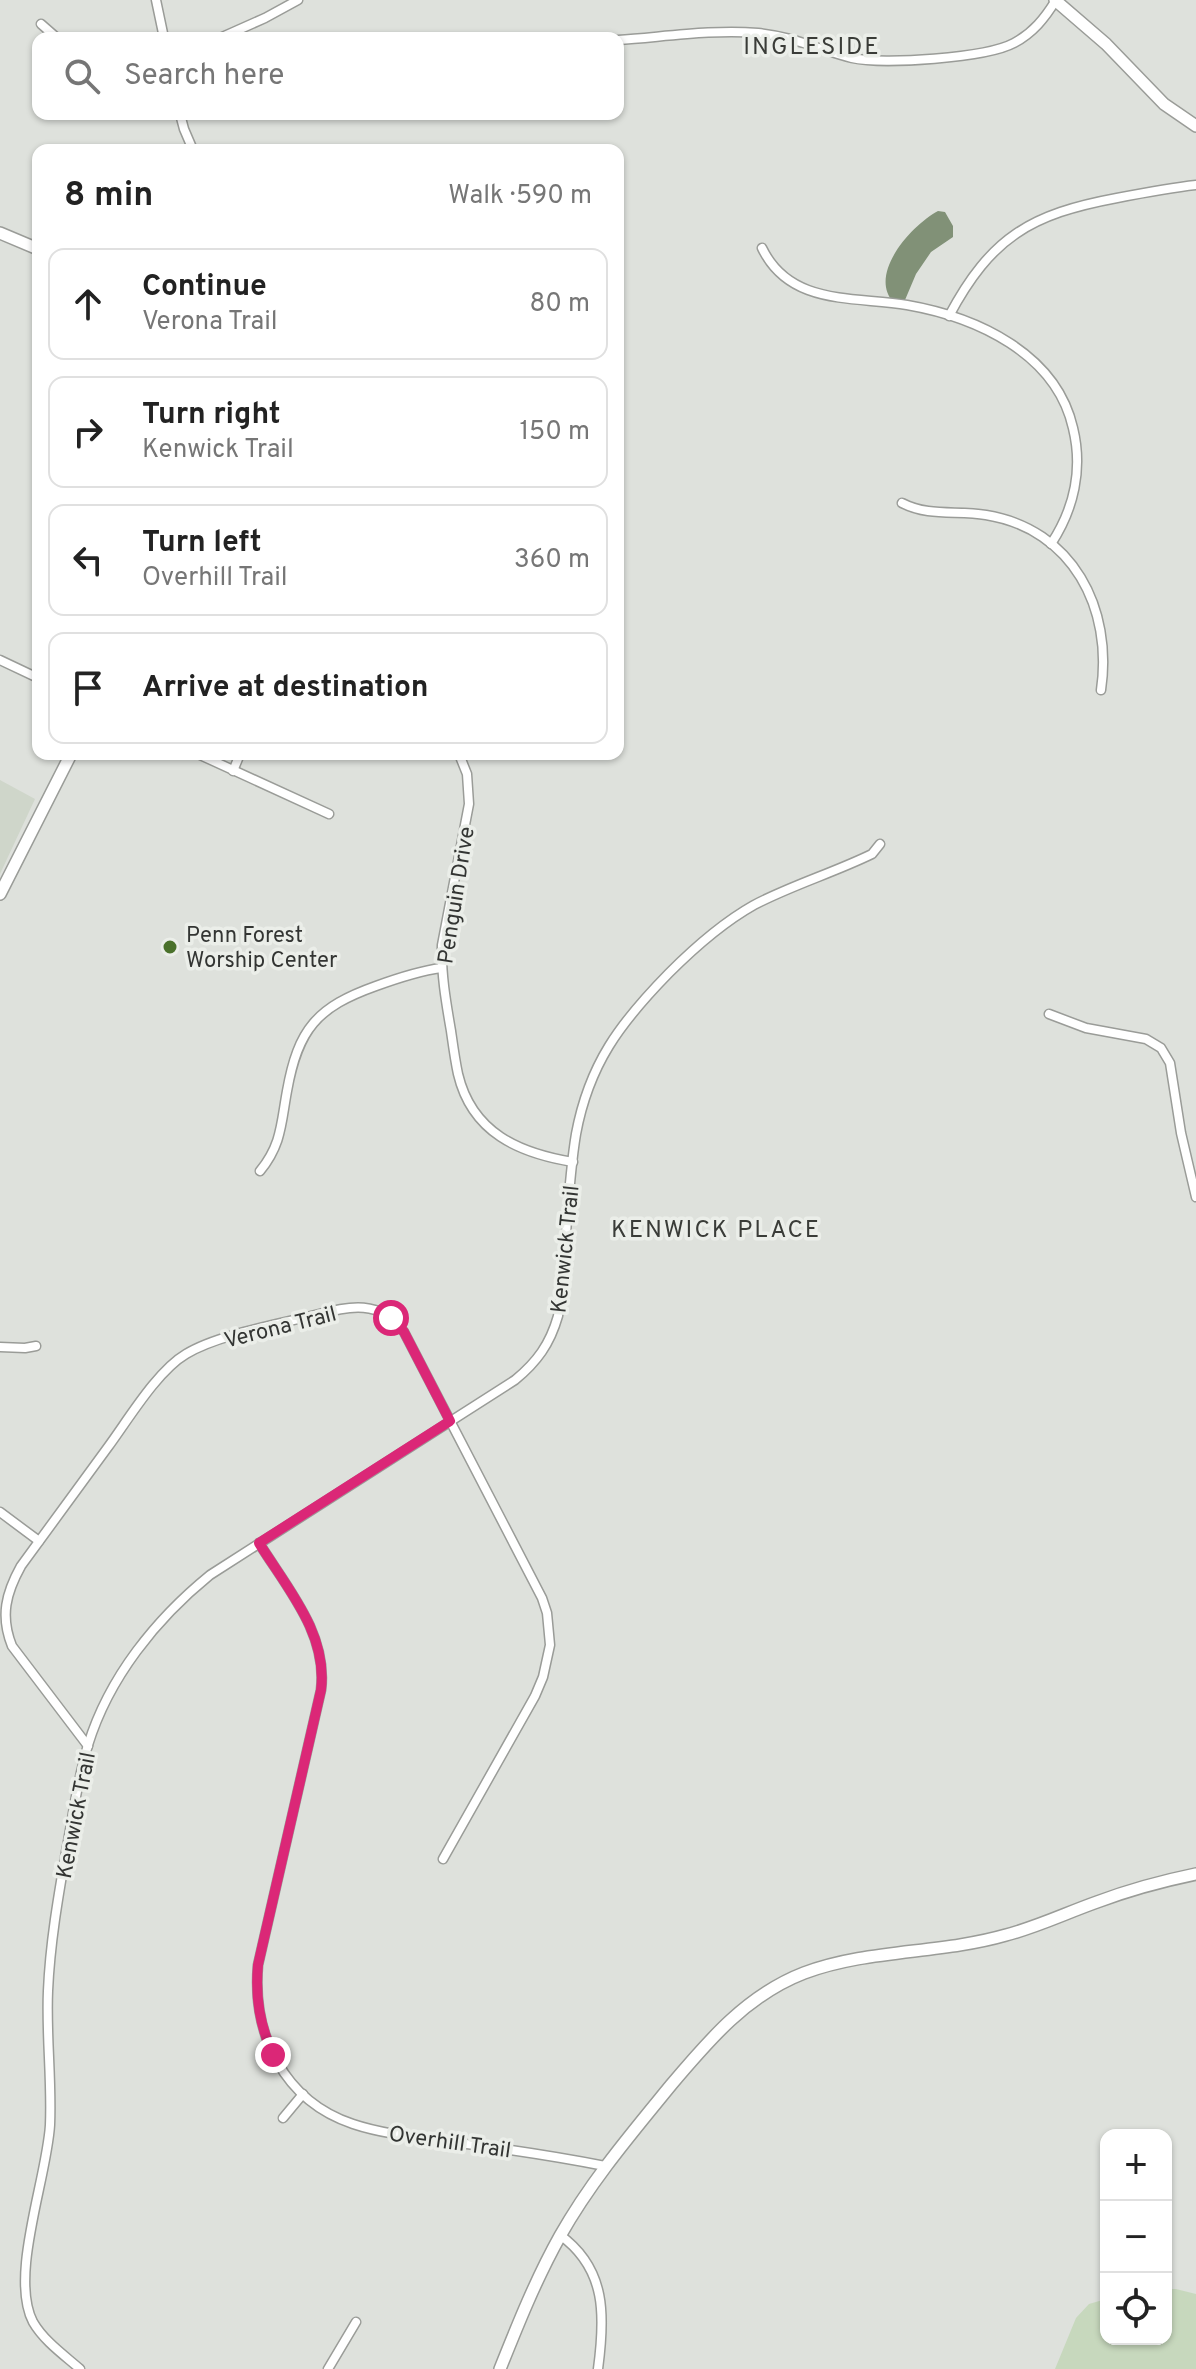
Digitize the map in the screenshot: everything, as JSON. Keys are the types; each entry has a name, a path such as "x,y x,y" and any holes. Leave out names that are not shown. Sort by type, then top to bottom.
{"street":[{"path":"156,0 163,32"},
{"path":"234,32 298,0"},
{"path":"624,40 756,33 780,36 850,58 896,62 965,55 1012,44 1035,28 1056,0 1106,44 1164,104 1196,126"},
{"path":"41,24 50,32"},
{"path":"182,120 190,144"},
{"path":"949,316 983,263 1000,247 1045,217 1080,205 1196,185"},
{"path":"0,233 32,246"},
{"path":"762,248 775,269 785,278 813,292 905,305 949,316 990,332 1025,353 1049,377 1065,403 1076,442 1077,479 1064,520 1051,544"},
{"path":"902,503 933,513 962,512 1000,517 1051,544 1077,570 1093,599 1103,637 1101,690"},
{"path":"0,660 32,675"},
{"path":"0,894 68,760"},
{"path":"210,760 329,814"},
{"path":"233,771 238,760"},
{"name":"Penguin Drive","path":"461,760 467,774 469,804 442,945 441,968 458,1074 475,1112 492,1131 520,1149 573,1162"},
{"name":"Kenwick Trail","path":"80,2369 43,2335 33,2321 24,2277 49,2134 49,1960 73,1810 88,1746 117,1681 148,1635 210,1575 515,1380 540,1356 549,1343 561,1301 576,1133 591,1082 615,1034 641,1001 690,951 734,917 785,890 872,854 880,844"},
{"path":"260,1171 276,1147 282,1131 295,1057 315,1021 348,996 419,971 441,968"},
{"path":"1049,1014 1086,1028 1146,1039 1161,1048 1170,1063 1181,1133 1196,1197"},
{"name":"Verona Trail","path":"88,1746 12,1646 7,1635 4,1613 7,1597 21,1566 141,1401 171,1365 191,1351 237,1335 335,1310 365,1307 376,1310 391,1318 404,1332 542,1598 550,1629 549,1658 535,1696 443,1859"},
{"path":"0,1347 36,1346"},
{"path":"0,1512 39,1541"},
{"name":"Overhill Trail","path":"259,1543 310,1625 322,1665 321,1690 258,1965 259,2017 273,2055 290,2081 329,2114 373,2130 605,2166"},
{"path":"500,2369 526,2305 560,2235 605,2166 720,2029 740,2011 800,1974 841,1962 959,1946 1008,1935 1128,1891 1196,1874"},
{"path":"283,2118 303,2094"},
{"path":"560,2235 580,2252 598,2285 602,2327 598,2369"},
{"path":"328,2369 356,2322"}],"shaded area":[{"path":"938,211 945,212 953,226 953,237 931,252 916,274 905,300 893,302 887,290 889,264 916,227"},
{"path":"0,780 35,799 0,874"},
{"path":"1172,2289 1196,2294 1196,2369 1055,2369 1076,2318 1089,2304 1100,2301 1100,2345 1172,2345"}],"place":[{"name":"Penn Forest Worship Center","path":"170,947"}],"district":[{"name":"INGLESIDE","path":"812,46"},
{"name":"KENWICK PLACE","path":"716,1229"}],"route":[{"path":"273,2055 259,2017 256,1996 258,1965 321,1690 322,1665 310,1625 259,1543 450,1421 404,1332 391,1318"}]}
